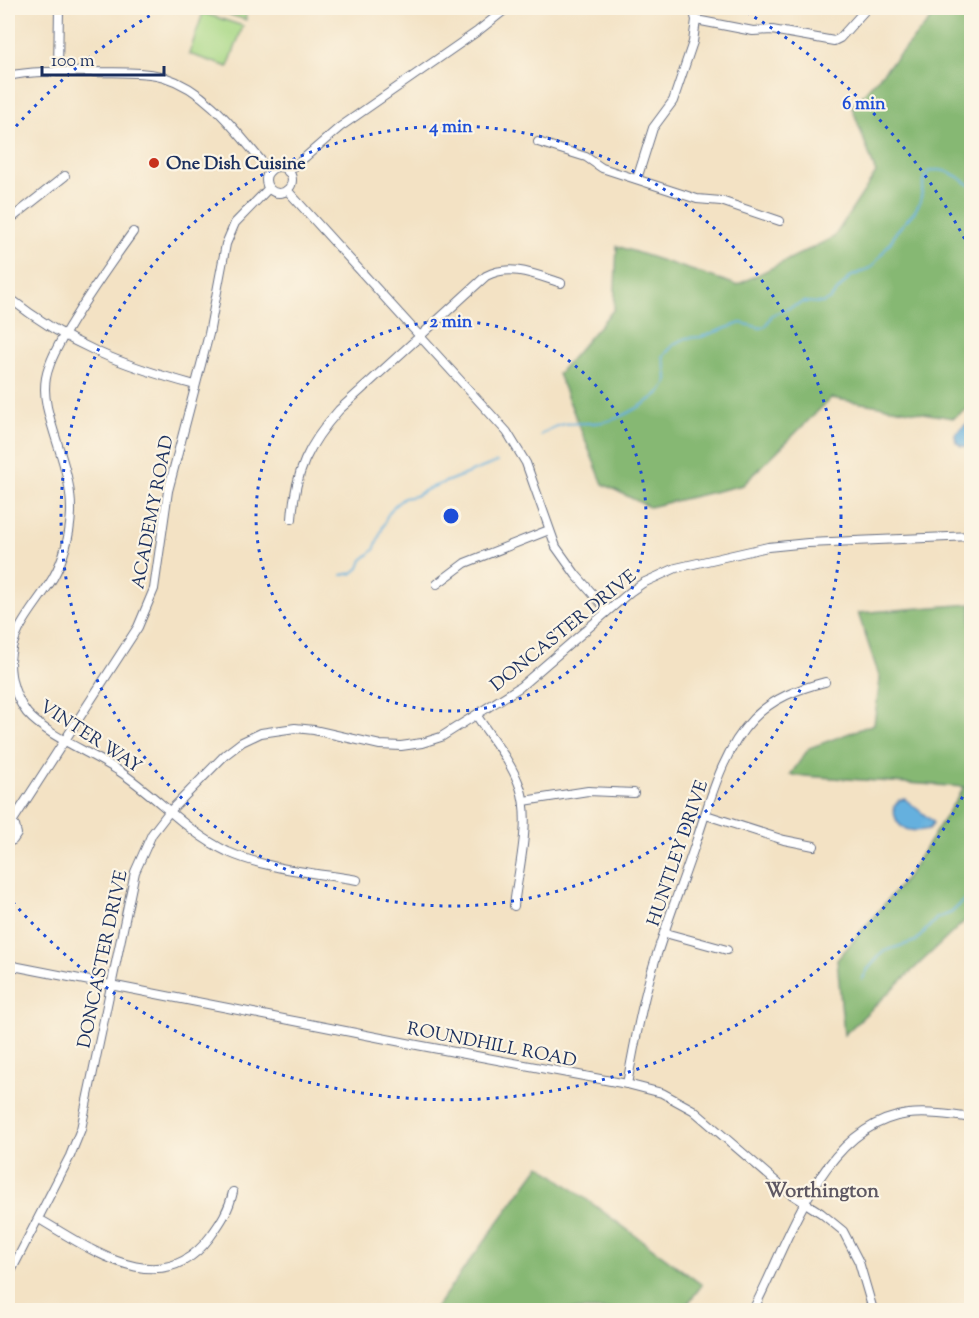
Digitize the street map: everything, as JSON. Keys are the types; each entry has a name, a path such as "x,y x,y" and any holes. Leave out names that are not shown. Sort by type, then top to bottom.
{"street":[{"path":"58,71 60,8"},
{"path":"288,171 340,127 478,31 507,8"},
{"path":"637,179 653,128 672,101 693,42 696,20 693,8"},
{"path":"696,20 753,32 772,30 828,41 840,38 867,8"},
{"path":"8,76 58,71 164,77 202,97 270,171"},
{"path":"538,142 586,157 602,168 698,199 721,201 780,221"},
{"path":"270,171 281,168 288,171"},
{"path":"270,171 267,178 269,188 280,193 287,190 291,183 288,171"},
{"path":"8,221 65,176"},
{"name":"ACADEMY ROAD","path":"8,842 13,840 17,834 15,826 10,821 65,740 138,627 147,609 157,569 173,466 209,334 226,244 230,232 244,213 269,188"},
{"path":"287,190 499,422 518,447 534,482 549,530 564,559 607,610"},
{"name":"VINTER WAY","path":"133,232 89,295 63,337 49,367 45,394 69,481 71,513 63,555 52,578 16,634 10,658 10,672 16,694 28,714 49,731 121,772 201,836 229,852 246,859 357,880"},
{"path":"292,519 294,494 299,474 309,450 325,426 339,410 486,276 496,271 516,270 561,283"},
{"path":"8,297 63,337 118,362 195,385"},
{"path":"436,584 465,563 549,530"},
{"name":"DONCASTER DRIVE","path":"8,1277 70,1156 81,1129 135,872 152,834 169,812 225,755 242,742 261,734 295,728 380,745 401,746 441,737 477,716 539,673 607,610 643,583 676,568 768,547 808,543 972,536"},
{"name":"HUNTLEY DRIVE","path":"627,1084 643,1004 665,933 706,815 731,752 743,731 765,708 781,697 825,682"},
{"path":"477,716 513,771 524,801 524,828 514,906"},
{"path":"524,801 588,791 634,793"},
{"path":"706,815 784,840 814,846"},
{"path":"665,933 727,950"},
{"name":"ROUNDHILL ROAD","path":"8,965 627,1084 662,1093 693,1110 788,1192 821,1213 843,1231 859,1262 873,1311"},
{"path":"753,1311 805,1204 833,1159 859,1135 872,1126 907,1114 946,1114 972,1119"},
{"path":"39,1218 110,1258 138,1268 154,1269 183,1262 195,1254 225,1216 233,1192"}],"green space":[{"path":"209,8 245,8 246,20"},
{"path":"932,8 971,8 971,407 953,418 831,398 743,485 649,507 603,484 558,374 614,309 617,246 737,285 834,237 876,173 852,107 932,18"},
{"path":"203,13 243,26 228,67 189,54"},
{"path":"971,604 971,915 844,1035 837,960 907,877 964,787 790,775 809,748 874,724 880,679 858,613"},
{"path":"540,1165 702,1285 683,1310 434,1310"}],"water":[{"path":"971,420 971,447 961,446 956,442 955,434"},
{"path":"905,799 932,821 933,824 929,829 915,831 900,825 894,807 899,800"}],"waterway":[{"path":"541,435 549,429 564,424 610,420 647,402 666,384 667,374 663,357 674,344 686,338 701,337 741,323 761,328 766,326 772,315 804,302 823,303 830,299 850,277 872,267 896,232 915,211 920,202 928,172 946,171 972,187"},
{"path":"342,575 353,573 359,568 362,560 374,550 387,516 404,498 415,496 497,462"},
{"path":"862,980 868,969 884,951 916,941 937,918 951,913 972,893"}],"place":[{"name":"One Dish Cuisine","path":"154,163"}],"district":[{"name":"Worthington","path":"822,1190"}]}
